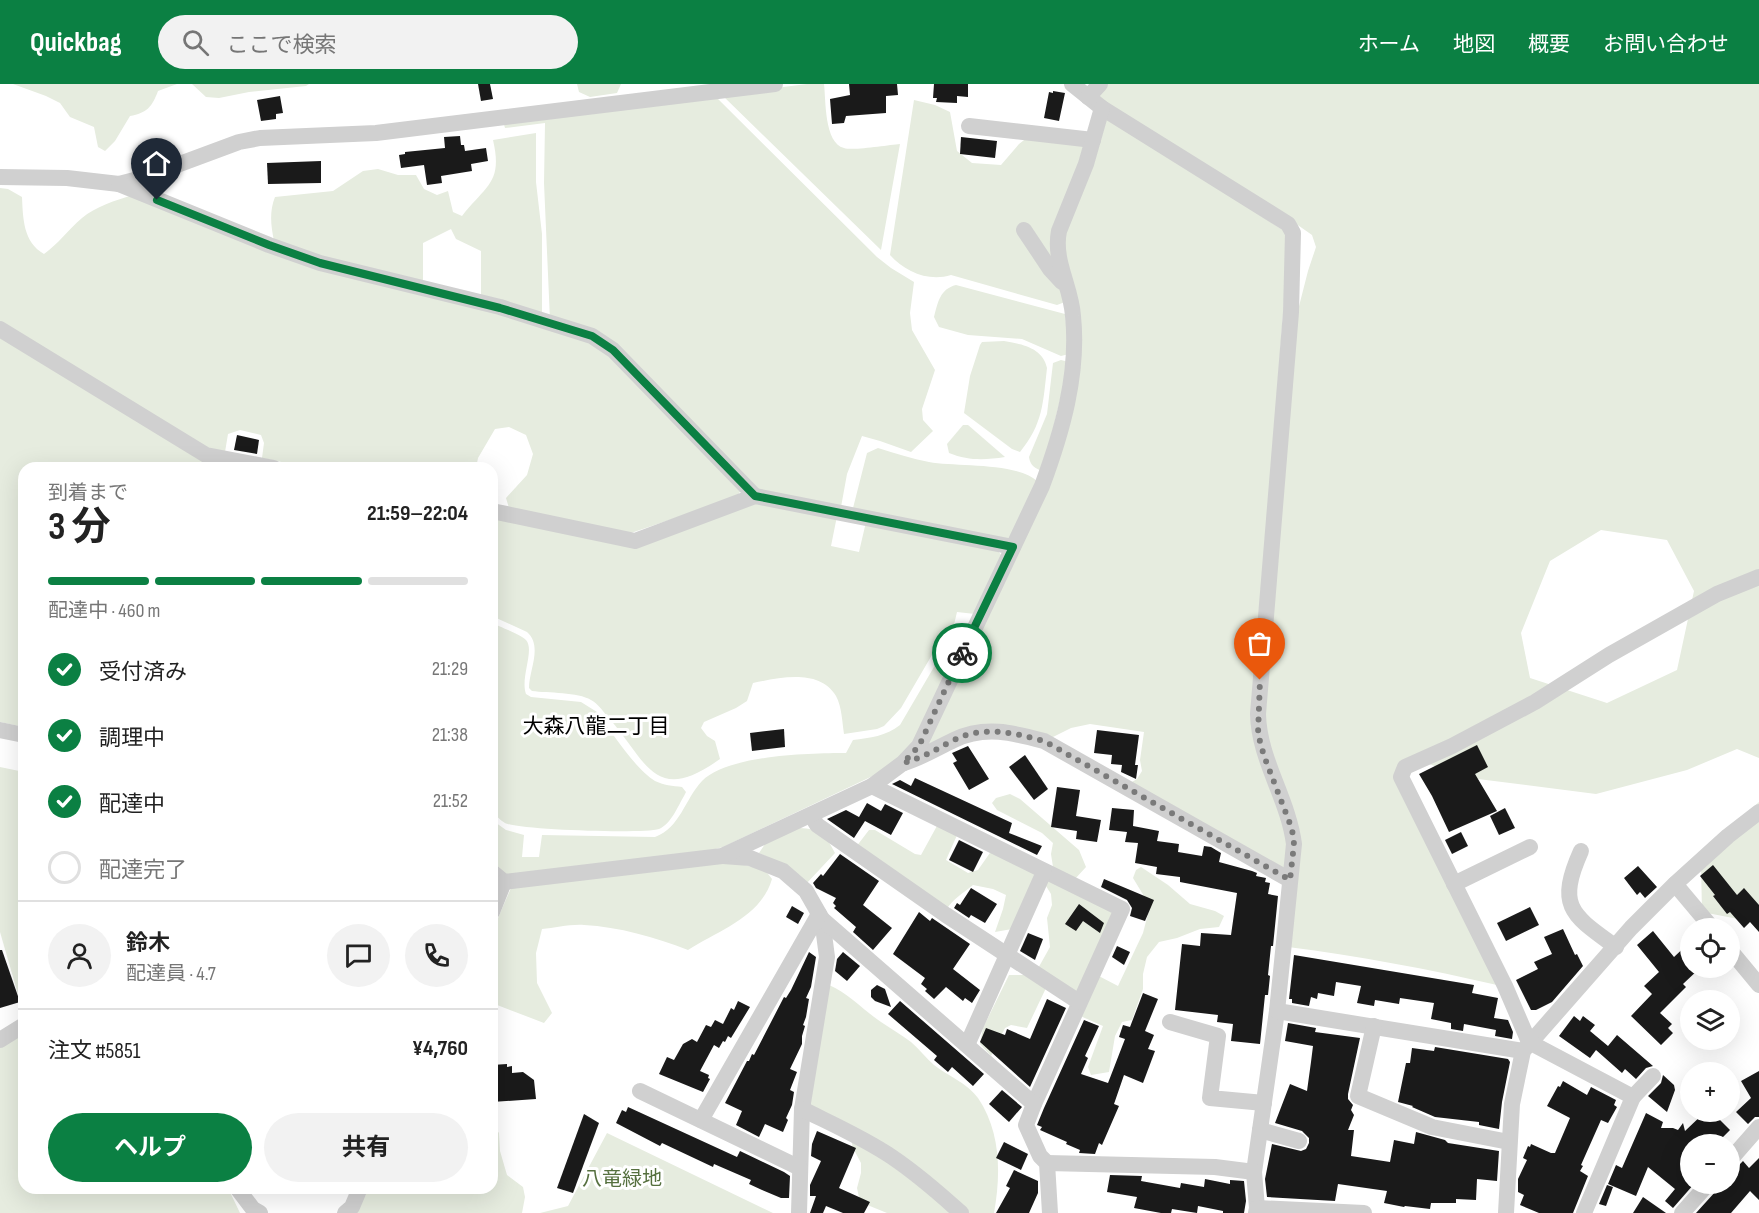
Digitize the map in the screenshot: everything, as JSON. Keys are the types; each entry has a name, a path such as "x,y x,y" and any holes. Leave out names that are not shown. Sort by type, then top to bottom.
{"street":[{"path":"119,184 142,178 239,142 260,138 376,133 775,84"},
{"path":"1072,84 1102,108 1288,224 1293,233 1291,312 1258,734 1292,829 1294,844 1277,1011 1254,1172 1256,1211 1364,1213"},
{"path":"1088,97 1100,84"},
{"path":"723,856 872,786 903,763 919,746 1042,486 1056,449 1073,365 1075,333 1073,312 1057,254 1057,242 1059,231 1086,164 1102,108"},
{"path":"969,126 1093,140"},
{"path":"0,177 67,178 119,184 269,245 320,263 500,308 592,336 613,350 755,496"},
{"path":"1024,230 1050,269 1066,287"},
{"path":"0,329 206,455 243,462"},
{"path":"498,512 635,541 755,496 1013,547"},
{"path":"1526,1046 1505,986 1401,777 1405,767 1452,746 1535,702 1609,655 1717,594 1759,576"},
{"path":"0,730 18,734"},
{"path":"903,763 923,757 956,739 977,732 1012,732 1044,741 1290,880"},
{"path":"872,786 1122,909 1026,1125 1040,1156 1047,1163 1050,1213"},
{"path":"1506,1213 1512,1104 1526,1046 1631,928 1728,836 1759,812"},
{"path":"811,815 817,825 946,915 1079,1002"},
{"path":"1454,884 1530,847"},
{"path":"1581,851 1572,872 1569,889 1574,912 1586,926 1616,947"},
{"path":"498,877 723,856 750,858 783,871 806,891 820,916 827,957 802,1108 799,1213"},
{"path":"968,1045 1044,872"},
{"path":"1675,885 1703,918"},
{"path":"820,916 1034,1104"},
{"path":"701,1120 820,916"},
{"path":"1740,962 1759,985"},
{"path":"1277,1011 1526,1046 1633,1097"},
{"path":"1170,1022 1218,1036 1210,1098 1264,1103"},
{"path":"1374,1026 1358,1096 1432,1127 1509,1142"},
{"path":"0,1040 18,1029"},
{"path":"1584,1213 1633,1097 1653,1076"},
{"path":"640,1091 800,1168"},
{"path":"802,1108 892,1157 961,1213"},
{"path":"1740,1148 1759,1126"},
{"path":"1260,1130 1299,1141"},
{"path":"1047,1163 1204,1166 1254,1172"},
{"path":"242,1194 260,1213"},
{"path":"345,1213 352,1207 357,1194"},
{"path":"1682,1213 1699,1194"}],"green space":[{"path":"13,84 177,84 158,91 148,108 130,116 115,141 105,151 98,147 94,127 70,117 60,103"},
{"path":"192,84 309,84 219,98 206,97"},
{"path":"577,84 621,84 617,93 590,97 579,92"},
{"path":"807,84 824,84 829,130 837,144 844,148 855,149 900,144 881,250 722,95"},
{"path":"1103,84 1759,84 1759,758 1737,749 1687,770 1596,794 1462,777 1412,757 1398,766 1497,985 1393,963 1288,947 1294,880 1264,734 1296,318 1316,247 1312,235 1292,221 1098,100","holes":["1601,530 1667,540 1694,591 1677,670 1607,703 1530,678 1521,633 1550,561"]},
{"path":"715,96 877,257 914,282 910,313 912,330 935,370 922,409 923,420 933,431 911,452 862,436 847,474 841,507 763,493 616,348 550,320 544,183 545,123 505,128 503,121"},
{"path":"914,100 935,105 950,112 957,151 972,163 1001,165 1028,137 1086,146 1055,229 1065,302 1057,305 951,275 934,277 918,274 910,271 890,255"},
{"path":"1107,116 1289,234 1256,675 1287,831 1288,871 1130,783 1137,779 1142,771 1140,760 1144,732 1090,724 1071,728 1051,738 1000,728 920,754 1070,410 1062,240"},
{"path":"536,133 536,182 542,234 542,316 481,298 481,251 456,239 451,229 423,243 423,283 321,257 274,241 271,219 275,197 333,191 363,171 378,169 398,175 416,175 424,189 437,195 448,191 453,212 462,216 485,190 494,175 496,154 493,140"},
{"path":"0,188 8,189 22,197 28,236 37,249 44,254 93,210 133,195 603,347 741,490 737,497 631,533 509,508 506,498 527,475 533,454 526,435 509,427 495,429 477,462 282,462 262,458 264,443 261,435 240,430 228,434 225,452 208,448 0,323"},
{"path":"956,285 1065,314 1069,354 1061,356 1022,339 968,335 939,327 934,317 938,301 946,290"},
{"path":"0,335 225,462 18,462 18,726 0,722"},
{"path":"1004,341 1036,351 1045,361 1047,368 1041,413 1028,442 1020,452 1012,449 964,413 970,376 980,345 982,342"},
{"path":"1061,360 1069,362 1043,471 1033,466 1029,457 1047,414 1053,363"},
{"path":"963,425 968,425 1005,457 977,459 949,453 947,444"},
{"path":"878,448 929,462 987,466 1017,471 1038,482 1012,537 1007,540 853,508 867,453"},
{"path":"755,503 837,516 831,546 859,552 866,522 997,549 1003,558 975,614 957,612 953,629 944,636 936,648 901,708 884,726 844,734 838,700 829,687 820,681 798,677 753,683 747,701 704,722 701,728 715,741 720,759 698,773 680,779 665,778 653,772 600,707 585,697 532,691 529,688 535,651 532,638 527,632 498,619 498,517 636,545"},
{"path":"498,626 526,640 529,650 525,680 526,694 531,697 581,702 597,712 639,768 647,775 655,781 682,787 686,792 674,814 659,829 631,831 533,828 505,823 499,819"},
{"path":"957,637 963,640 915,740 902,755 879,773 723,847 692,855 506,875 498,868 498,824 506,830 524,835 522,857 539,857 542,835 655,837 670,827 696,788 714,772 770,757 846,753 853,740 883,734 900,725 941,655"},
{"path":"0,767 18,771 18,994 0,932"},
{"path":"1010,794 1020,799 1079,850 1086,867 1075,879 1053,867 1051,854 1053,843 1042,833 997,810 992,803 996,798"},
{"path":"1759,802 1759,923 1702,912 1701,865 1726,832"},
{"path":"938,824 958,833 946,860 968,873 978,870 992,850 1037,875 1012,929 995,932 1006,895 993,889 973,885 946,910 856,847 869,830 875,830 915,854 921,855"},
{"path":"795,828 810,829 820,833 835,853 806,884 775,861 759,853 767,841"},
{"path":"728,861 765,870 772,879 767,892 749,913 688,950 624,930 597,926 579,925 542,929 536,953 537,983 552,1013 544,1023 498,1005 498,918 511,888"},
{"path":"1141,867 1168,885 1190,904 1224,916 1219,927 1200,929 1159,942 1147,957 1143,974 1143,989 1132,1020 1122,1022 1115,1036 1109,1072 1091,1075 1088,1067 1103,1026 1078,1015 1095,974 1118,986 1143,933 1150,906 1133,878 1136,870"},
{"path":"1046,876 1116,911 1075,995 1036,972 1050,947 1047,918 1052,905 1051,894 1046,886"},
{"path":"1009,975 1024,975 1046,988 1027,1028 1011,1025 1005,1028 991,1056 980,1044 983,1028"},
{"path":"829,985 843,992 911,1042 934,1065 963,1084 978,1098 986,1111 995,1139 998,1183 994,1213 967,1213 809,1107"},
{"path":"18,1037 18,1194 231,1194 240,1213 0,1213 0,1048"},
{"path":"498,1132 500,1151 507,1175 523,1187 525,1197 522,1213 354,1213 366,1194 498,1194"},
{"name":"八竜緑地","path":"607,1133 773,1213 540,1213 568,1206"},
{"path":"850,1135 956,1213 887,1213 860,1202 857,1188 861,1163 853,1148"}],"building":[{"path":"478,84 490,84 493,99 481,101"},
{"path":"849,84 897,84 898,95 886,96 886,113 846,116 844,123 832,124 830,99 850,95"},
{"path":"934,84 968,84 968,97 957,96 957,103 936,102 937,98 933,98"},
{"path":"1053,91 1065,93 1059,121 1044,118 1049,92 1053,93"},
{"path":"280,96 283,113 276,114 276,119 261,121 257,100"},
{"path":"460,136 461,145 464,145 465,151 486,148 488,161 471,164 472,171 441,176 442,183 427,185 424,165 401,168 399,155 405,152 445,148 444,137"},
{"path":"961,137 997,141 995,158 960,154"},
{"path":"321,161 321,183 268,184 267,163"},
{"path":"237,435 259,440 257,454 234,450"},
{"path":"784,729 785,747 752,751 750,733"},
{"path":"1097,730 1139,735 1135,765 1138,765 1136,779 1121,772 1122,765 1111,764 1112,755 1094,753"},
{"path":"1477,745 1488,767 1475,774 1497,811 1449,832 1419,774"},
{"path":"968,746 989,779 969,790 953,763 957,761 952,753"},
{"path":"1025,755 1048,789 1034,800 1009,767"},
{"path":"915,778 1012,823 1009,833 1042,846 1037,855 892,784 900,780 911,786"},
{"path":"1057,787 1080,790 1076,816 1101,820 1097,842 1076,839 1077,831 1051,827"},
{"path":"867,803 881,811 885,804 903,813 891,835 865,821 854,838 827,819 846,810 859,817"},
{"path":"1112,808 1134,810 1133,826 1159,831 1157,841 1179,844 1178,852 1202,856 1204,846 1211,847 1221,853 1219,862 1257,873 1256,876 1266,878 1265,882 1270,883 1268,894 1278,896 1268,975 1270,976 1268,995 1265,995 1260,1044 1231,1041 1233,1024 1217,1022 1218,1015 1175,1010 1182,944 1200,946 1201,933 1231,935 1237,893 1180,882 1180,877 1156,874 1157,867 1135,863 1138,843 1125,842 1127,832 1109,830"},
{"path":"1505,808 1515,828 1499,835 1490,816"},
{"path":"1461,832 1468,846 1452,854 1445,840"},
{"path":"959,840 983,852 973,872 949,860"},
{"path":"840,854 879,881 863,905 892,928 873,950 853,932 856,927 834,908 836,906 833,903 836,898 816,888 813,883 821,874 823,876"},
{"path":"1713,865 1737,895 1744,888 1759,905 1759,932 1750,922 1744,928 1740,923 1740,918 1735,918 1730,912 1727,914 1700,876"},
{"path":"1638,866 1657,887 1645,898 1640,892 1637,895 1624,878"},
{"path":"1104,879 1154,900 1145,921 1130,916 1132,908 1127,900 1101,887"},
{"path":"971,888 997,904 985,923 971,915 969,918 954,908 957,903 960,905"},
{"path":"1079,904 1104,923 1100,933 1083,921 1076,931 1065,924"},
{"path":"792,906 804,913 798,924 786,917"},
{"path":"1530,907 1539,925 1506,941 1497,923"},
{"path":"919,912 930,921 932,918 970,944 953,969 980,990 972,1003 965,998 963,1001 946,987 934,999 921,984 925,978 893,954"},
{"path":"1563,929 1575,955 1577,954 1583,966 1552,1002 1531,1010 1516,980 1538,969 1534,962 1552,954 1544,937"},
{"path":"1653,931 1674,957 1680,951 1680,978 1689,978 1683,984 1686,987 1680,990 1680,993 1660,1013 1672,1024 1668,1028 1673,1033 1661,1045 1631,1016 1652,994 1644,986 1659,972 1637,945"},
{"path":"1028,933 1043,939 1035,960 1020,951"},
{"path":"1117,946 1130,952 1124,965 1112,957"},
{"path":"0,950 2,950 18,996 18,1003 0,1008"},
{"path":"809,952 816,957 811,987 806,998 809,999 803,1025 805,1026 802,1044 790,1069 797,1072 790,1090 794,1092 792,1105 786,1118 788,1120 783,1132 765,1124 759,1137 736,1125 742,1111 725,1103 747,1061 752,1054 754,1055 784,997 786,998 791,990"},
{"path":"843,952 860,966 847,981 835,971 837,959"},
{"path":"1294,955 1474,985 1472,993 1498,998 1494,1018 1508,1020 1513,1032 1512,1039 1495,1036 1496,1030 1464,1024 1463,1031 1451,1029 1451,1023 1431,1019 1434,1003 1400,998 1399,1004 1375,1000 1374,1006 1357,1003 1361,986 1336,982 1334,996 1318,993 1317,999 1311,997 1309,1006 1292,1003 1292,999 1289,999"},
{"path":"877,985 885,989 891,1007 871,997 871,990"},
{"path":"1143,993 1158,999 1145,1031 1154,1035 1148,1049 1155,1051 1143,1083 1124,1075 1114,1104 1119,1106 1102,1145 1099,1143 1095,1154 1079,1153 1080,1150 1040,1130 1042,1127 1037,1125 1084,1020 1099,1026 1085,1056 1088,1058 1081,1074 1108,1083 1125,1039 1119,1037 1123,1025 1130,1027"},
{"path":"1047,999 1066,1008 1030,1087 980,1042 986,1028 1005,1035 1007,1029 1030,1039"},
{"path":"738,1001 750,1007 731,1038 728,1036 719,1048 714,1045 700,1071 709,1075 710,1079 703,1092 659,1074 667,1057 674,1060 683,1044 692,1039 697,1042 706,1025 711,1027 715,1020 723,1024 731,1008 734,1010"},
{"path":"900,1001 984,1074 973,1086 952,1067 948,1072 934,1060 937,1056 888,1014"},
{"path":"1574,1016 1580,1021 1583,1016 1595,1025 1590,1031 1608,1046 1617,1035 1653,1066 1646,1068 1636,1079 1625,1069 1622,1073 1596,1050 1590,1058 1559,1036"},
{"path":"1288,1023 1316,1028 1315,1032 1360,1038 1348,1094 1354,1115 1348,1130 1354,1130 1351,1156 1390,1162 1394,1140 1414,1144 1416,1132 1445,1140 1448,1143 1499,1151 1497,1181 1477,1179 1476,1200 1456,1199 1456,1203 1431,1203 1430,1209 1384,1203 1387,1191 1338,1184 1335,1201 1267,1197 1265,1179 1272,1144 1301,1151 1306,1149 1309,1143 1309,1138 1302,1131 1275,1123 1290,1084 1307,1091 1311,1062 1313,1046 1285,1041"},
{"path":"1435,1047 1508,1059 1510,1062 1499,1129 1479,1125 1479,1122 1435,1117 1413,1106 1398,1102 1406,1063 1410,1063 1412,1048 1434,1051"},
{"path":"498,1065 512,1066 512,1073 523,1072 534,1080 536,1099 498,1102"},
{"path":"1759,1071 1759,1117 1755,1117 1748,1124 1740,1116 1740,1108 1751,1098 1741,1081"},
{"path":"1663,1075 1674,1085 1675,1090 1667,1112 1648,1096 1661,1083"},
{"path":"1563,1081 1587,1095 1591,1087 1616,1100 1614,1105 1617,1107 1608,1123 1601,1120 1581,1165 1583,1166 1580,1171 1588,1176 1573,1213 1539,1213 1520,1205 1524,1195 1518,1192 1518,1179 1527,1160 1523,1158 1528,1146 1530,1147 1531,1144 1555,1153 1570,1118 1547,1106"},
{"path":"1002,1090 1022,1107 1009,1122 989,1104"},
{"path":"628,1107 737,1157 740,1151 784,1172 790,1176 789,1198 781,1198 762,1190 749,1184 751,1180 714,1164 713,1167 662,1143 660,1146 616,1123 622,1110 626,1112"},
{"path":"1646,1113 1663,1122 1661,1128 1678,1130 1683,1123 1685,1131 1694,1122 1722,1122 1730,1130 1726,1134 1680,1134 1680,1194 1685,1194 1673,1208 1665,1201 1675,1189 1648,1167 1636,1196 1608,1184 1616,1165 1622,1168"},
{"path":"584,1114 599,1123 573,1193 557,1188"},
{"path":"817,1131 856,1148 839,1188 870,1202 864,1213 843,1213 826,1206 823,1213 810,1213 816,1196 810,1196 810,1185 821,1161 811,1156 812,1144"},
{"path":"1004,1142 1028,1154 1021,1170 996,1158"},
{"path":"1759,1158 1759,1200 1750,1191 1731,1213 1696,1213 1713,1194 1740,1194 1740,1164 1743,1161 1749,1168"},
{"path":"1014,1170 1038,1181 1038,1193 1029,1213 996,1213 1010,1188 1006,1186"},
{"path":"1110,1175 1142,1176 1141,1181 1180,1188 1181,1183 1204,1187 1205,1179 1230,1184 1230,1180 1244,1181 1246,1201 1244,1213 1223,1213 1223,1211 1198,1206 1197,1213 1172,1209 1171,1213 1161,1213 1134,1208 1137,1197 1107,1192"},
{"path":"1607,1185 1613,1187 1606,1206 1599,1204"},
{"path":"1643,1197 1666,1213 1633,1213"}],"way so far":[{"path":"962,653 919,746 903,763 923,757 956,739 977,732 1012,732 1044,741 1290,880 1294,844 1292,829 1258,734 1260,680"}],"district":[{"name":"大森八龍二丁目","path":"596,726"}],"route":[{"path":"157,200 320,263 500,308 592,336 613,350 755,496 1013,547 962,653"}]}
